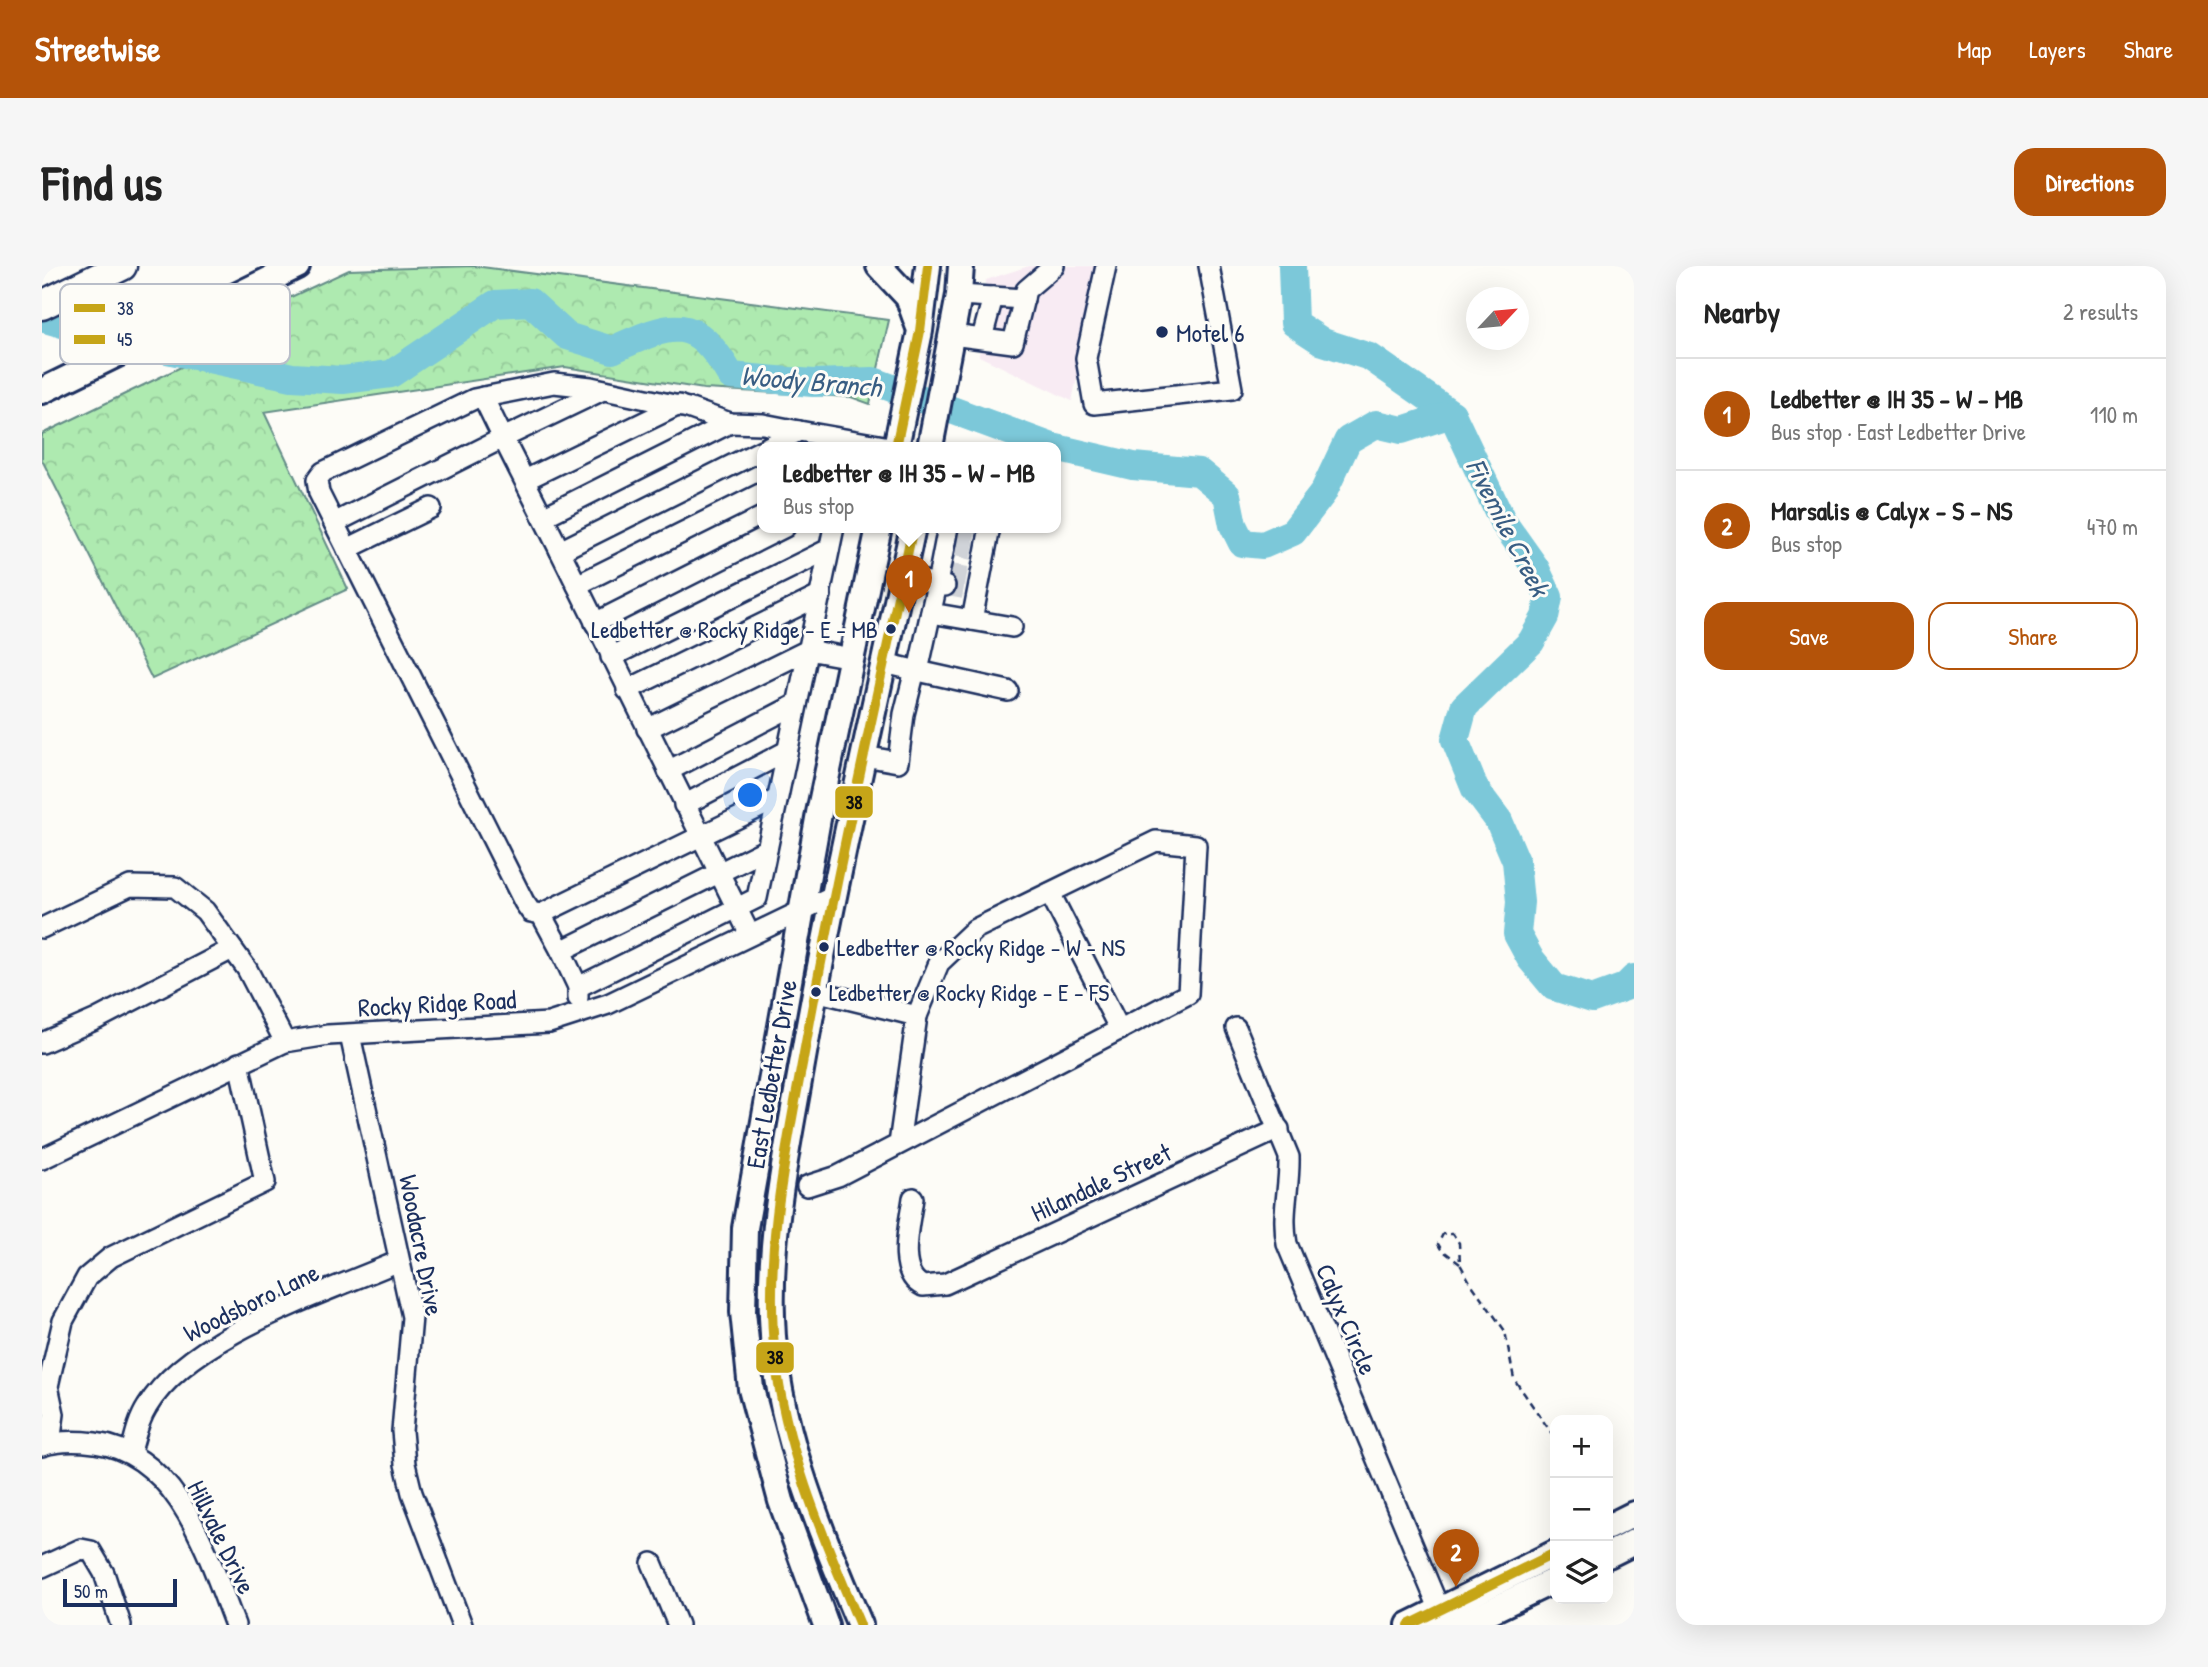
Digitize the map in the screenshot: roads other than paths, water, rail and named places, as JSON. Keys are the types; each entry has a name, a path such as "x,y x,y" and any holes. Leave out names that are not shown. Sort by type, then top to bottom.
{"highway":[{"path":"85,284 114,270"},
{"path":"42,305 60,296"}],"main road":[{"path":"259,284 297,266"},
{"path":"879,266 908,297 920,331"},
{"path":"895,442 920,331 928,266"},
{"path":"931,442 959,295 961,266"},
{"path":"42,391 95,364"},
{"name":"East Ledbetter Drive","path":"826,1625 776,1487 751,1389 743,1312 745,1228 801,910 878,533"},
{"name":"East Ledbetter Drive","path":"860,1625 801,1477 776,1360 772,1317 775,1231 815,991 912,533"},
{"path":"852,658 884,663"},
{"path":"745,1228 775,1231"},
{"path":"1613,1524 1634,1514"},
{"path":"794,1537 821,1531"},
{"path":"1613,1552 1634,1542"},
{"path":"1409,1625 1442,1617 1550,1556"},
{"path":"1461,1625 1550,1582"}],"street":[{"path":"952,335 1013,343 1032,273 1054,266"},
{"path":"1106,266 1086,358 1094,404 1232,389 1209,266"},
{"path":"959,295 1024,299"},
{"path":"982,338 993,297"},
{"path":"777,799 541,914 531,912 347,550 319,493 317,480 323,472 454,407 483,397 554,383 679,405 730,423 762,424 842,442"},
{"path":"334,523 603,390"},
{"path":"483,397 750,935"},
{"path":"525,480 679,405"},
{"path":"543,517 730,423"},
{"path":"778,442 799,431"},
{"path":"560,551 757,452"},
{"path":"577,584 757,494"},
{"path":"347,550 431,508"},
{"path":"595,623 773,533"},
{"path":"578,987 757,898 833,533"},
{"path":"864,756 898,762 904,714 942,578 950,535"},
{"path":"972,620 973,584 984,540"},
{"path":"611,657 830,550"},
{"path":"902,576 942,578"},
{"path":"627,690 821,595"},
{"path":"931,613 1012,627"},
{"path":"647,729 808,650 852,658"},
{"path":"884,663 1009,691"},
{"path":"667,771 797,704"},
{"path":"684,805 787,751"},
{"path":"807,1186 838,1176 1188,993 1196,845 1156,841 975,929 939,963 917,1016 899,1143"},
{"path":"561,951 767,849"},
{"path":"42,928 130,886 175,887 205,911 247,969 285,1042"},
{"path":"1050,894 1119,1030"},
{"name":"Rocky Ridge Road","path":"42,1159 285,1042 350,1035 549,1023 608,1004 834,895"},
{"path":"541,914 578,987 584,1012"},
{"path":"42,1043 109,1013 232,949"},
{"path":"815,991 917,1016"},
{"name":"Calyx Circle","path":"1236,1028 1289,1157 1290,1180 1283,1222 1287,1244 1442,1617"},
{"name":"Woodacre Drive","path":"350,1035 394,1223 413,1328 403,1418 403,1456 412,1493 462,1625"},
{"path":"46,1445 54,1415 48,1386 62,1321 87,1277 111,1257 265,1182 239,1062"},
{"name":"Hilandale Street","path":"912,1198 906,1255 912,1278 923,1286 945,1284 1279,1129"},
{"name":"Woodsboro Lane","path":"131,1452 146,1407 174,1373 193,1357 252,1325 399,1261"},
{"name":"Hillvale Drive","path":"46,1445 88,1442 131,1452 151,1468 180,1499 235,1625"},
{"path":"42,1567 81,1549 92,1551 104,1573 121,1625"},
{"path":"652,1563 678,1625"}],"waterway":[{"name":"Fivemile Creek","path":"1292,266 1294,323 1323,342 1370,357 1452,414 1503,522 1535,567 1549,597 1545,617 1531,642 1464,707 1455,740 1475,789 1499,821 1516,861 1520,902 1517,934 1530,958 1554,987 1592,999 1625,987 1634,978"},
{"name":"Woody Branch","path":"232,364 292,377 343,380 391,374 495,304 530,302 567,336 612,350 666,329 680,329 705,341 731,376 813,383 873,381 1038,442"},
{"name":"Woody Branch","path":"42,318 60,323"},
{"name":"Woody Branch","path":"1061,449 1133,466 1199,472 1227,495 1233,525 1242,543 1263,545 1293,532 1323,493 1348,440 1376,424 1402,430 1452,414"}],"tunnel":[{"path":"974,533 978,534"},
{"path":"954,546 975,551"},
{"path":"948,573 970,577"},
{"path":"945,586 967,590"}],"place":[{"name":"Motel 6","path":"1162,332"},
{"name":"Ledbetter @ IH 35 - W - MB","path":"909,613"},
{"name":"Ledbetter @ Rocky Ridge - E - MB","path":"891,629"},
{"name":"Ledbetter @ Rocky Ridge - W - NS","path":"824,947"},
{"name":"Ledbetter @ Rocky Ridge - E - FS","path":"816,992"},
{"name":"Marsalis @ Calyx - S - NS","path":"1456,1587"}]}
